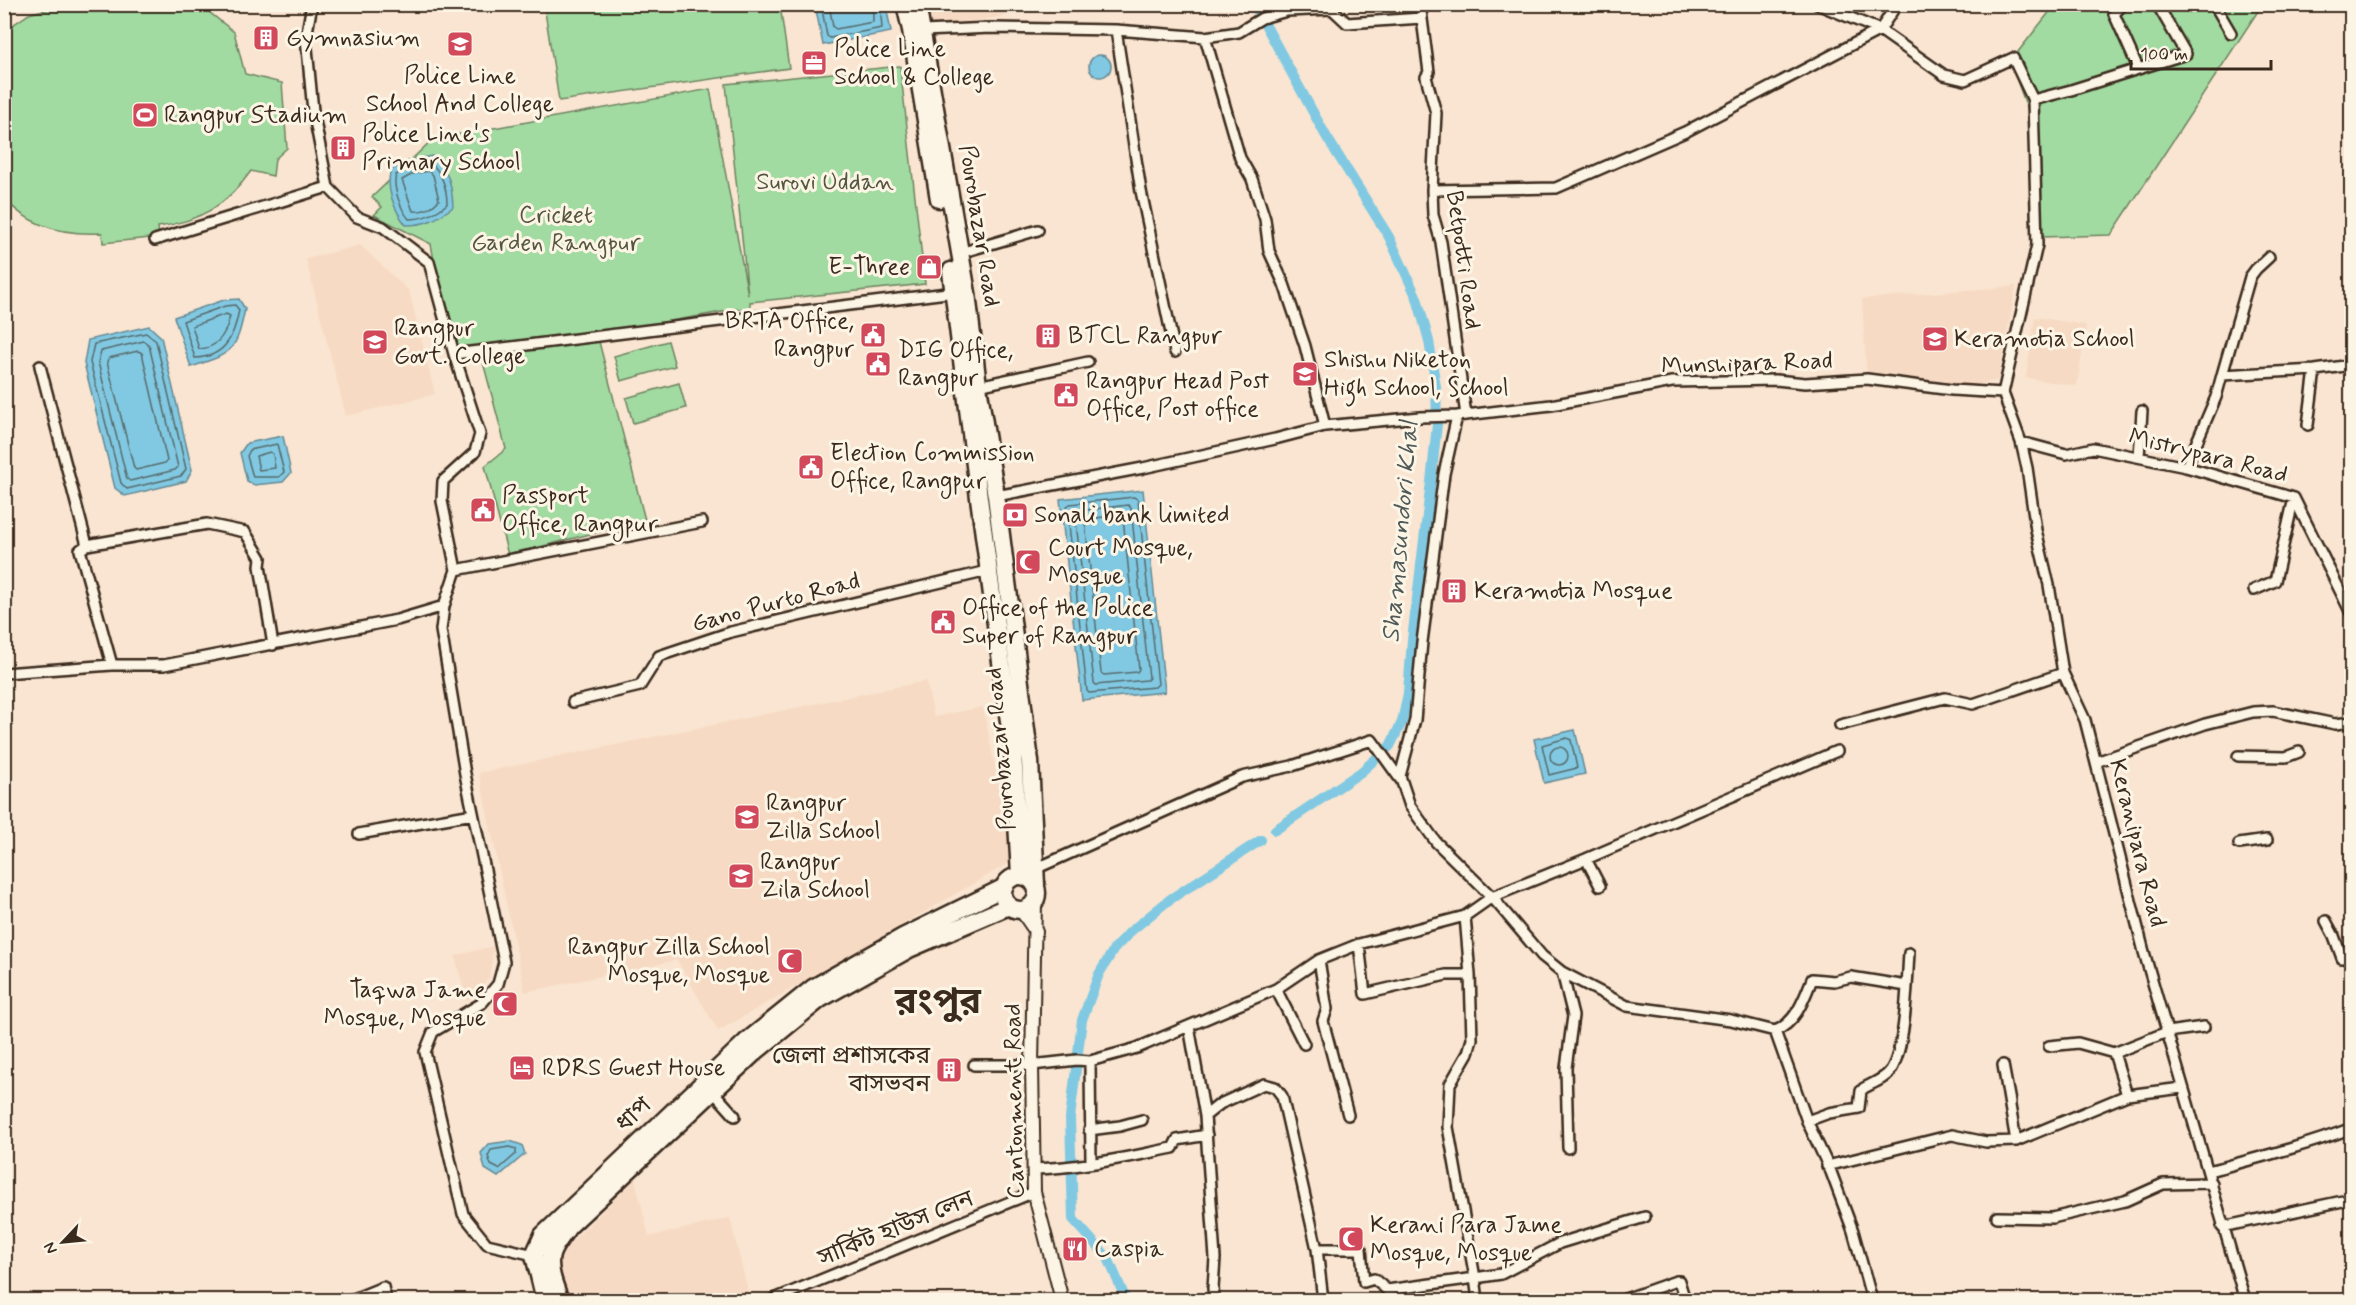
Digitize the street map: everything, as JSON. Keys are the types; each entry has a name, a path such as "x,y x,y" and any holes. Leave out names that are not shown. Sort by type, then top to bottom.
{"highway":[{"name":"Pourobazar Road","path":"905,4 955,292 1030,876"},
{"name":"Pourobazar Road","path":"917,4 967,293 978,386 1006,571 1030,761 1030,876"},
{"name":"ধাপ","path":"560,1300 553,1281 550,1259 568,1227 709,1086 746,1042 813,988 903,937 1003,888 1007,881 1030,876"},
{"path":"1003,888 1005,901 1022,906 1037,896 1030,876"},
{"name":"ধাপ","path":"534,1255 543,1235 559,1218 709,1086 820,999 909,949 1022,906"},
{"path":"534,1255 544,1300"}],"main road":[{"name":"Cantonment Road","path":"1022,906 1036,933 1032,1065 1034,1192 1062,1300"}],"street":[{"path":"312,4 306,38 313,111 328,186 357,217 382,227 429,261 454,354 480,434 474,452 443,481 442,501 456,570 444,606 441,630 473,814 504,963 498,984 482,1003 433,1032 425,1052 463,1214 487,1244 534,1255"},
{"name":"Betpotti Road","path":"1420,4 1429,72 1426,77 1436,112 1433,215 1441,243 1462,416"},
{"path":"1817,4 1880,30 1944,75 1965,80 2013,58 2033,100 2037,245 2003,393"},
{"path":"1432,190 1556,188 1684,132 1880,30 1897,4"},
{"path":"2123,4 2114,14 2138,68"},
{"path":"2033,100 2186,54 2157,4"},
{"path":"2214,4 2231,33"},
{"path":"923,32 991,28 1116,30 1205,37 1239,32 1262,18 1287,11 1332,9 1347,23 1422,18"},
{"path":"1116,30 1141,191 1175,352"},
{"path":"1205,37 1240,158 1252,179 1265,219 1269,251 1284,284 1305,346 1325,426"},
{"path":"155,240 328,186"},
{"path":"960,253 1038,230"},
{"path":"2186,466 2216,397 2250,277 2269,257"},
{"path":"454,354 955,292"},
{"path":"978,386 1088,362"},
{"path":"2222,375 2315,370 2352,365"},
{"path":"40,366 87,544"},
{"path":"2308,425 2315,370"},
{"name":"Munshipara Road","path":"996,496 1275,440 1325,426 1420,417 1462,416 1551,405 1672,382 1776,380 1805,383 1867,379 1952,390 2003,393"},
{"name":"Keranipara Road","path":"2003,393 2021,442 2027,468 2036,530 2049,585 2063,674 2085,720 2134,917 2245,1300"},
{"path":"2139,457 2142,411"},
{"path":"1400,779 1415,720 1422,642 1444,474 1462,416"},
{"name":"Mistrypara Road","path":"2021,442 2066,454 2093,448 2186,466 2294,498 2352,615"},
{"path":"1432,473 1444,474"},
{"path":"2254,590 2275,581 2294,498"},
{"path":"456,570 702,522"},
{"path":"112,665 80,550 87,544 207,524 245,532 261,558 260,566 273,645"},
{"path":"1424,545 1434,547"},
{"name":"Gano Purto Road","path":"573,702 640,686 659,656 731,632 989,570 1006,571"},
{"path":"4,673 112,665 164,664 397,620 444,606"},
{"path":"1412,640 1422,642"},
{"path":"1840,724 1945,698 1973,704 2063,674"},
{"path":"2096,762 2205,724 2253,712 2273,711 2335,724 2352,723"},
{"path":"1030,876 1242,777 1292,766 1372,740 1400,779 1410,806 1436,842 1495,900 1542,956 1562,972 1627,1006 1731,1020 1775,1031 1786,1027 1803,1002 1812,978 1834,981 1851,977 1907,986"},
{"path":"974,1065 1032,1065 1089,1061 1137,1048 1276,989 1319,960 1359,944 1465,916 1586,859 1837,752"},
{"path":"2238,756 2286,757 2299,752"},
{"path":"358,834 473,814"},
{"path":"2239,844 2267,840"},
{"path":"1586,859 1600,886"},
{"path":"1465,916 1472,1039 1468,1053 1450,1084 1448,1127 1478,1300"},
{"path":"2326,921 2342,958 2349,957 2352,961"},
{"path":"1359,944 1365,994 1446,975 1470,975"},
{"path":"1807,1121 1859,1108 1861,1091 1890,1071 1896,1060 1905,1017 1909,953"},
{"path":"1319,960 1327,1009 1323,1021 1348,1115"},
{"path":"1562,972 1573,1016 1566,1068 1568,1148"},
{"path":"1276,989 1304,1044"},
{"path":"1190,1026 1207,1135 1215,1258 1214,1300"},
{"path":"2049,1046 2078,1043 2114,1053 2167,1032 2204,1027"},
{"path":"1775,1031 1807,1121 1853,1231 1872,1300"},
{"path":"2114,1053 2127,1095"},
{"path":"1089,1061 1091,1163"},
{"path":"2010,1102 2003,1065 2016,1141"},
{"path":"1205,1116 1220,1104 1264,1084 1275,1087 1282,1096 1317,1249 1323,1300"},
{"path":"709,1086 735,1116"},
{"path":"1827,1166 1952,1135 1986,1142 2016,1141 2127,1095 2182,1089"},
{"path":"1089,1130 1120,1126 1142,1120"},
{"path":"2209,1171 2314,1142 2352,1128"},
{"path":"1034,1168 1060,1168 1173,1148 1177,1140 1207,1135"},
{"path":"1997,1217 2052,1218 2125,1201 2163,1184 2212,1183"},
{"name":"সার্কিট হাউস লেন","path":"772,1300 1034,1192"},
{"path":"2222,1227 2352,1200"},
{"path":"1317,1249 1361,1249 1364,1282 1374,1280 1387,1290 1502,1274 1560,1243 1646,1217"},
{"path":"1622,1300 1679,1281 1685,1300"},
{"path":"351,1300 383,1287 386,1300"}],"shaded area":[{"path":"921,5 1046,5 989,19 927,26"},
{"name":"Rangpur Govt. College","path":"360,245 409,291 435,394 346,416 306,259"},
{"name":"Keramotia School","path":"2016,286 1998,380 1952,390 1867,379 1862,299"},
{"path":"2035,317 2086,325 2077,386 2026,378"},
{"name":"Rangpur Zilla School","path":"926,681 934,717 983,707 1014,860 718,1031 677,960 525,992 479,773"},
{"path":"494,946 489,978 467,1001 455,956"},
{"path":"635,1179 649,1237 730,1218 750,1300 568,1300 557,1256"}],"green space":[{"name":"Rangpur Stadium","path":"188,4 205,9 234,32 245,74 282,83 287,148 275,159 273,176 251,171 222,203 187,221 158,227 159,237 103,243 102,233 75,233 49,228 15,209 5,199 4,31 29,14 58,6"},
{"path":"544,5 780,5 789,68 559,101"},
{"path":"2055,5 2262,5 2111,235 2041,237 2036,132 2010,62"},
{"path":"900,66 925,284 750,302 750,307 597,334 645,520 508,555 485,466 506,449 483,362 574,338 452,360 431,244 374,215 382,207 372,197 433,139 710,89 748,295 726,84"},
{"path":"668,341 675,366 621,381 614,356"},
{"path":"679,383 686,408 633,423 626,398"}],"water":[{"path":"815,5 886,5 891,32 823,45"},
{"path":"1100,55 1108,58 1111,66 1108,74 1100,77 1092,74 1089,66 1092,58"},
{"path":"432,156 448,178 453,207 431,220 406,225 390,191 391,170 408,161"},
{"path":"239,299 245,309 235,343 224,354 191,367 174,317 224,300"},
{"path":"149,326 161,337 192,470 186,481 125,496 115,488 84,363 88,340"},
{"path":"283,436 291,473 283,482 254,485 247,481 240,453 247,443"},
{"path":"1143,490 1165,692 1082,700 1060,499"},
{"path":"1575,730 1585,774 1544,783 1534,739"},
{"path":"510,1141 522,1145 525,1154 498,1177 485,1169 481,1153 489,1144"}],"waterway":[{"name":"Shamasundori Khal","path":"1254,4 1326,136 1389,237 1417,298 1429,341 1436,387 1437,424 1408,693 1402,722 1390,746 1361,772 1275,830"},
{"name":"Shamasundori Khal","path":"1126,1300 1108,1258 1073,1219 1070,1118 1082,1020 1099,974 1114,949 1131,931 1169,900 1261,840"}],"place":[{"name":"Gymnasium","path":"266,38"},
{"name":"Police Line School And College","path":"460,44"},
{"name":"Police Line School & College","path":"814,63"},
{"name":"Rangpur Stadium","path":"145,115"},
{"name":"Police Line's Primary School","path":"343,148"},
{"name":"E-Three","path":"929,267"},
{"name":"BRTA Office, Rangpur","path":"873,335"},
{"name":"BTCL Rangpur","path":"1048,336"},
{"name":"Keramotia School","path":"1935,339"},
{"name":"Rangpur Govt. College","path":"375,342"},
{"name":"DIG Office, Rangpur","path":"878,364"},
{"name":"Shishu Niketon High School, School","path":"1305,374"},
{"name":"Rangpur Head Post Office, Post office","path":"1066,395"},
{"name":"Election Commission Office, Rangpur","path":"811,467"},
{"name":"Passport Office, Rangpur","path":"483,510"},
{"name":"Sonali bank limited","path":"1015,515"},
{"name":"Court Mosque, Mosque","path":"1028,562"},
{"name":"Keramotia Mosque","path":"1454,591"},
{"name":"Office of the Police Super of Rangpur","path":"943,622"},
{"name":"Rangpur Zilla School","path":"747,817"},
{"name":"Rangpur Zila School","path":"741,876"},
{"name":"Rangpur Zilla School Mosque, Mosque","path":"790,961"},
{"name":"Taqwa Jame Mosque, Mosque","path":"505,1004"},
{"name":"RDRS Guest House","path":"522,1068"},
{"name":"জেলা প্রশাসকের বাসভবন","path":"949,1070"},
{"name":"Kerani Para Jame Mosque, Mosque","path":"1351,1239"},
{"name":"Caspia","path":"1075,1249"}],"district":[{"name":"রংপুর","path":"938,1003"}],"park label":[{"name":"Surovi Uddan","path":"825,182"},
{"name":"Cricket Garden Rangpur","path":"556,229"}]}
